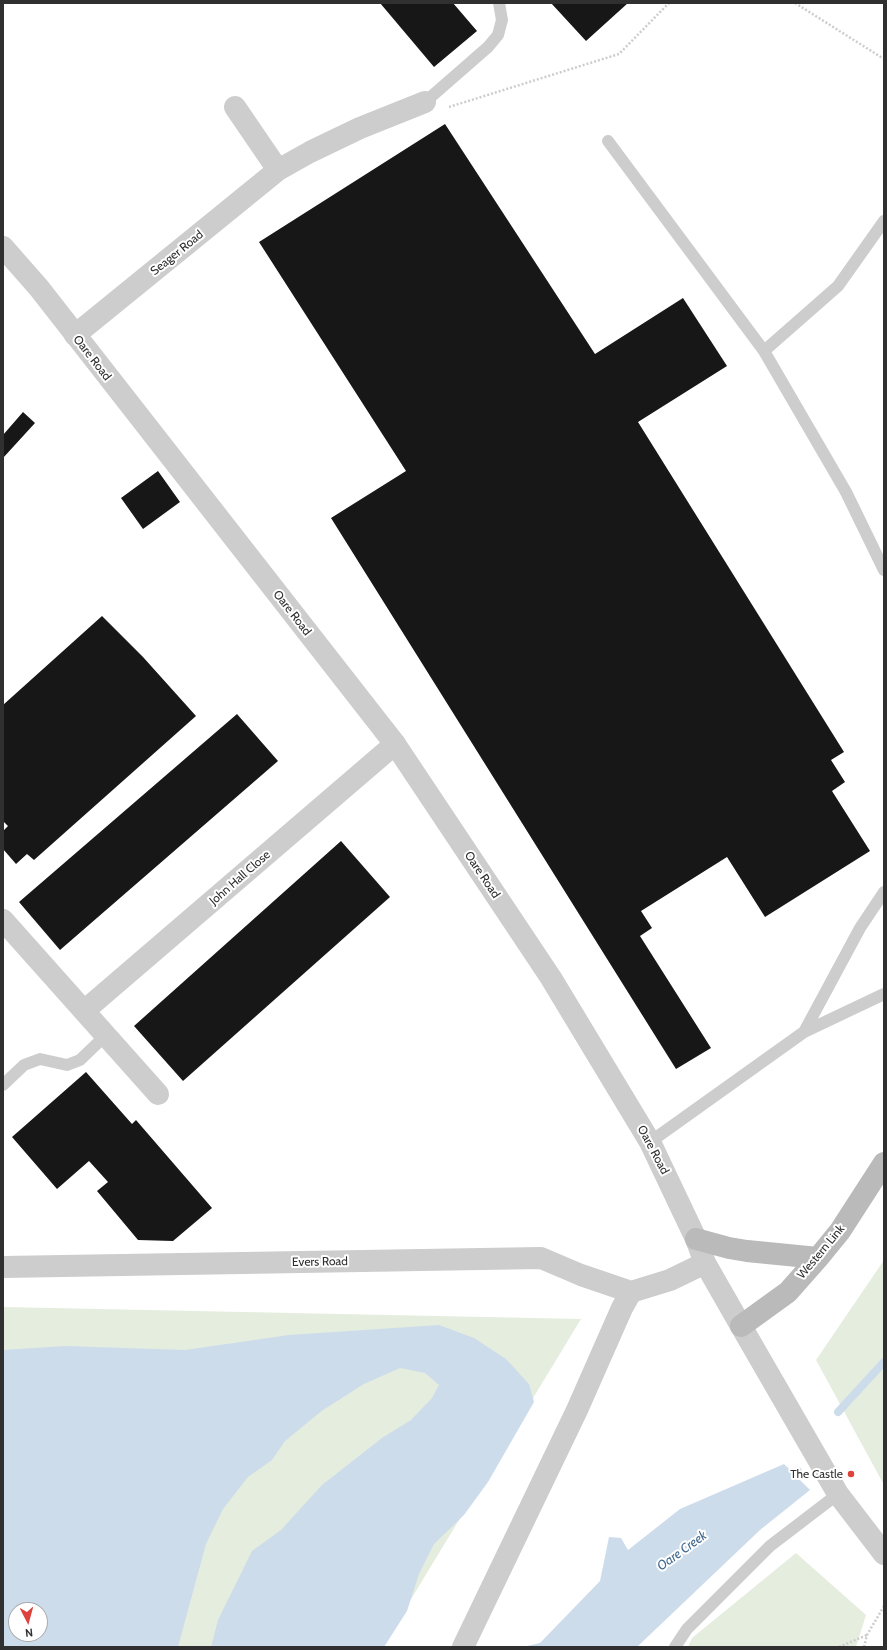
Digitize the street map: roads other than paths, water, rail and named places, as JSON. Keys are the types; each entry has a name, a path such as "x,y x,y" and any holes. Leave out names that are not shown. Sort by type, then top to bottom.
{"main road":[{"name":"Western Link","path":"741,1326 788,1292 818,1258 840,1231 884,1162"},
{"path":"696,1238 729,1248 747,1251 818,1258"}],"street":[{"name":"Seager Road","path":"75,335 278,170 310,152 360,128 425,102"},
{"path":"235,107 278,170"},
{"name":"Oare Road","path":"3,246 39,288 395,744 551,978 650,1142 696,1238 705,1263 838,1494 884,1554"},
{"name":"John Hall Close","path":"84,1011 395,744"},
{"path":"3,920 158,1094"},
{"name":"Evers Road","path":"3,1267 541,1258 582,1276 631,1292"},
{"path":"463,1647 578,1410 622,1308 631,1292 670,1280 705,1263"}],"lane":[{"path":"425,102 488,47 498,35 502,20 499,3"},
{"path":"608,141 764,351 846,492 884,570"},
{"path":"764,351 838,286 884,221"},
{"path":"804,1032 860,928 884,892"},
{"path":"650,1142 804,1032 884,994"},
{"path":"3,1085 24,1066 40,1059 67,1065 80,1060 106,1035"},
{"path":"675,1647 687,1629 770,1546 838,1494"}],"water":[{"path":"439,1325 474,1338 506,1359 529,1384 534,1402 488,1482 464,1515 434,1544 419,1574 407,1611 384,1647 211,1647 218,1620 252,1551 281,1530 322,1485 382,1438 411,1420 432,1398 439,1385 425,1373 400,1368 364,1384 323,1410 285,1441 272,1460 248,1477 223,1509 206,1544 178,1647 3,1647 3,1350 65,1346 185,1350 289,1335"},
{"path":"784,1464 810,1490 760,1530 637,1647 523,1647 540,1643 600,1581 609,1537 621,1538 628,1550 680,1509"}],"waterway":[{"name":"Oare Creek","path":"838,1412 884,1362"},
{"name":"Oare Creek","path":"785,1479 798,1471"}],"place":[{"name":"The Castle","path":"851,1474"}]}
